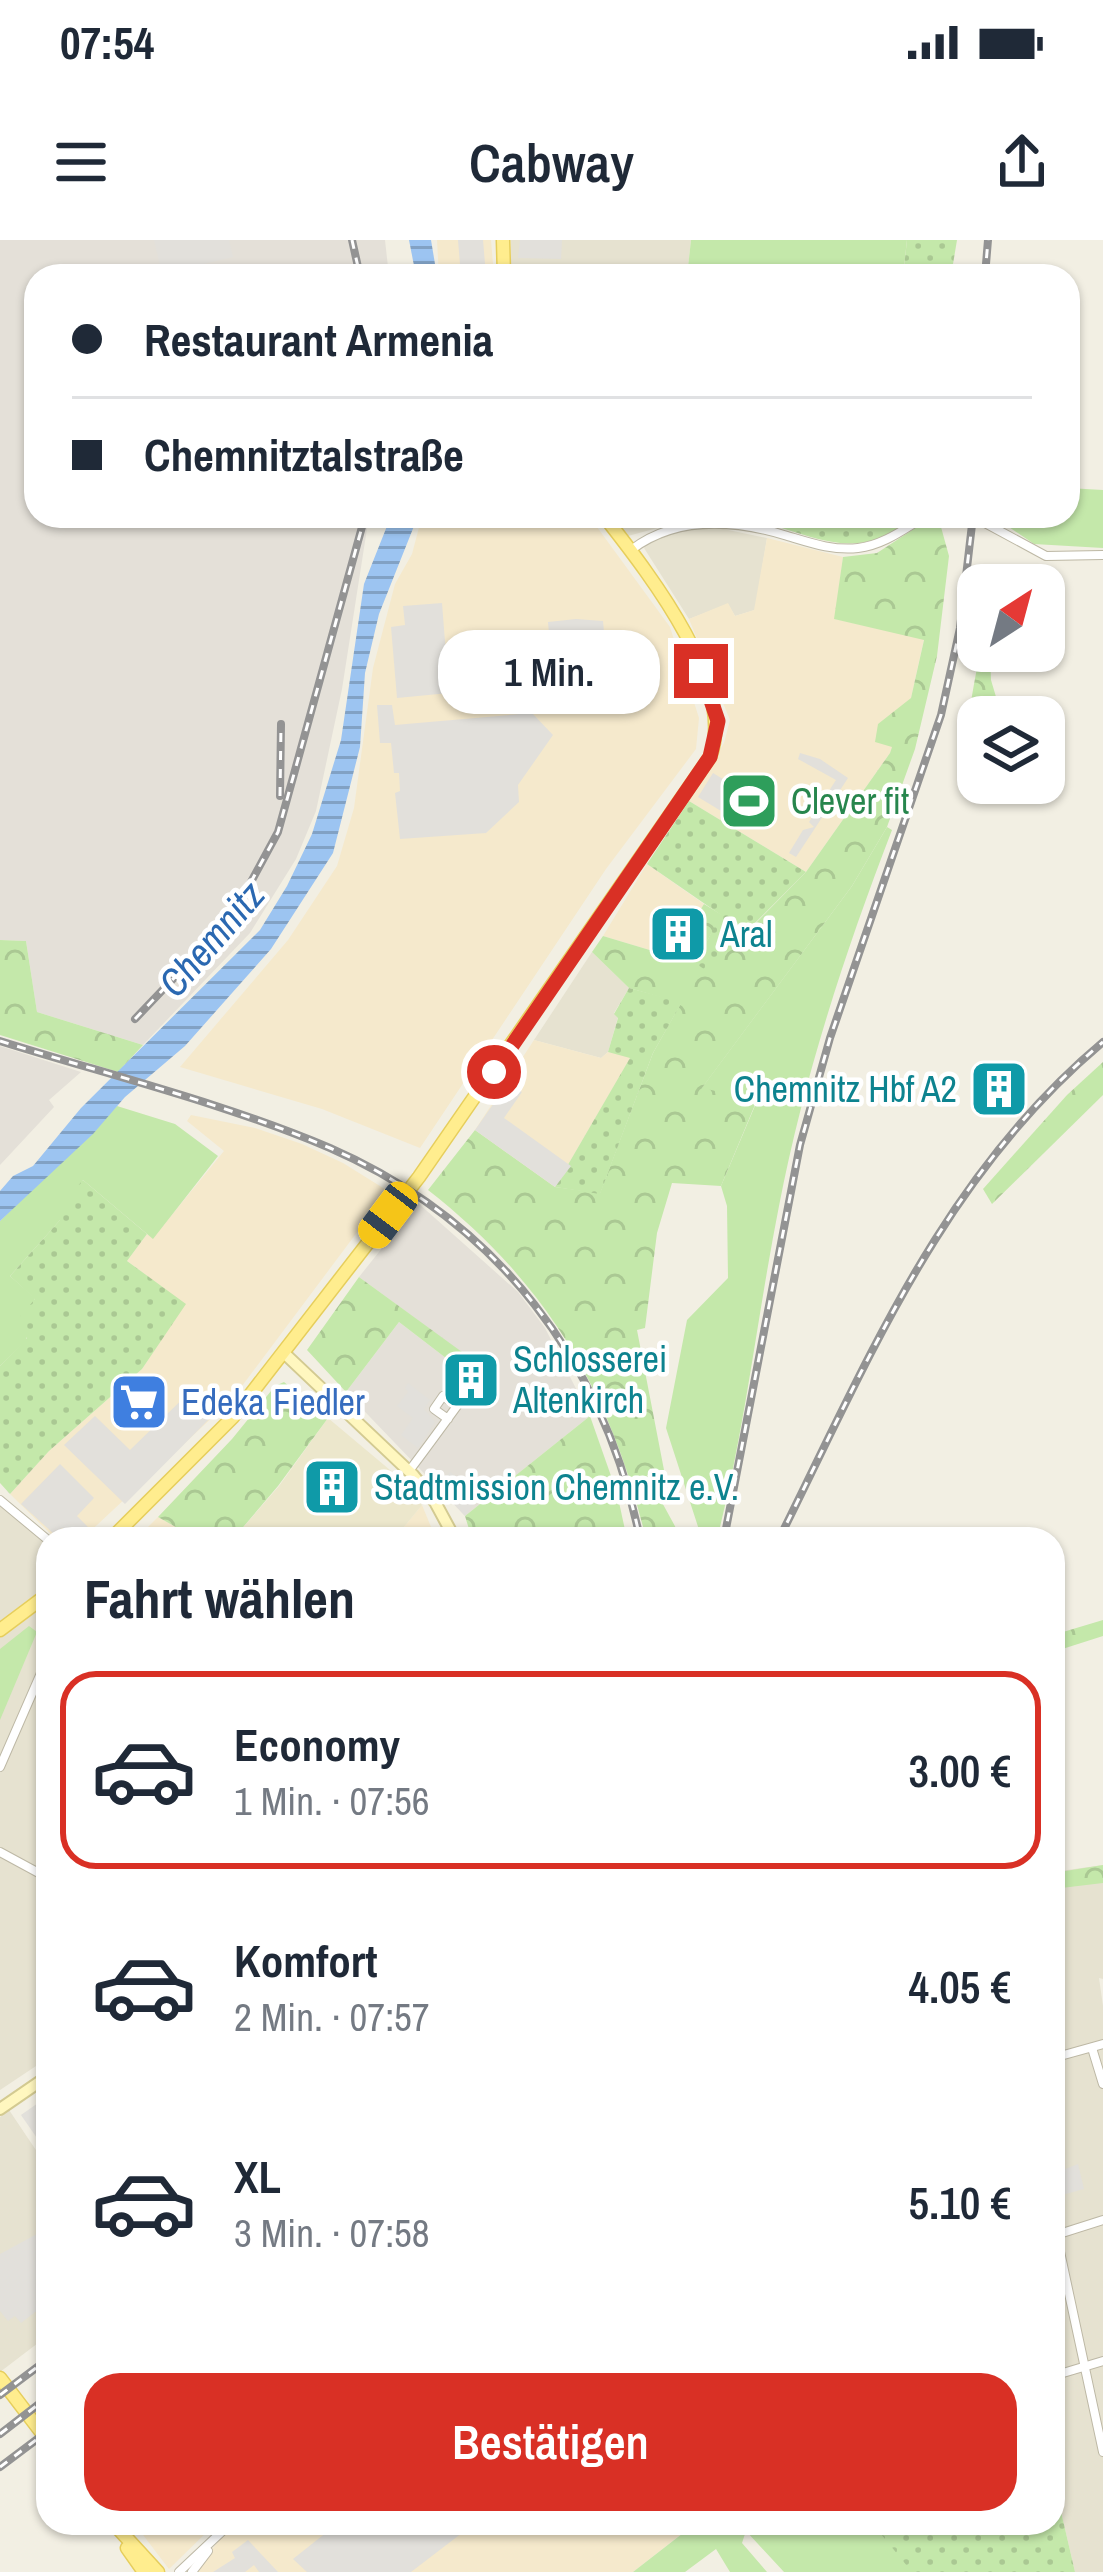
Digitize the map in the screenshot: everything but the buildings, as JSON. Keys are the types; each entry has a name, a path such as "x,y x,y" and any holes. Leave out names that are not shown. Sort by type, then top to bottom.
{"main road":[{"path":"123,1527 218,1433 284,1353 466,1112 710,757 718,721 711,693 666,598 614,528"},
{"path":"284,1353 409,1471 449,1527"},
{"path":"0,1630 36,1603"},
{"path":"0,2109 36,2084"},
{"path":"0,2378 36,2425"},
{"path":"119,2535 144,2572"},
{"path":"123,2535 158,2572"}],"street":[{"path":"631,550 669,528"},
{"path":"756,528 853,549 887,540 906,528"},
{"path":"994,528 1046,556 1103,555"},
{"path":"409,1471 448,1419"},
{"path":"0,1500 36,1530"},
{"path":"0,1767 36,1684"},
{"path":"0,1852 36,1872"},
{"path":"1065,2055 1103,2044"},
{"path":"1092,2048 1103,2084"},
{"path":"1065,2232 1103,2220"},
{"path":"1065,2276 1103,2452"},
{"path":"1065,2373 1103,2361"},
{"path":"179,2572 218,2535"},
{"path":"192,2572 221,2535"}],"shaded area":[{"path":"0,240 385,240 388,264 24,264 24,528 367,528 342,689 316,811 296,859 250,933 143,1045 37,1012 26,941 0,940"},
{"path":"154,240 229,240 233,257 204,264 160,264"},
{"path":"437,240 491,240 493,264 438,264"},
{"path":"458,240 483,240 485,264 460,264"},
{"path":"511,240 691,240 688,264 511,264"},
{"path":"520,240 562,240 561,259 518,258"},
{"path":"419,528 598,528 670,627 699,718 696,749 606,869 420,1148 322,1109 180,1067 288,940 337,866 354,808 373,668 395,584 412,554"},
{"path":"622,528 657,528 628,536"},
{"path":"719,528 767,538 755,610 735,616 728,604 689,619 644,548 670,533"},
{"path":"767,538 843,557 835,619 924,639 911,698 890,753 806,872 689,801 724,743 730,720 689,619 728,603 735,616 754,610"},
{"path":"442,603 449,693 397,698 391,627 405,625 403,606"},
{"path":"603,621 608,677 555,698 548,622"},
{"path":"377,705 392,705 395,725 532,713 553,735 518,785 519,802 486,833 400,839 395,793 400,791 399,773 394,773 391,743 380,743"},
{"path":"800,753 820,759 848,778 796,857 789,853 803,830 814,827 809,822 836,780 798,759"},
{"path":"713,773 746,793 731,817 698,797"},
{"path":"647,864 704,904 673,953 603,936"},
{"path":"592,952 629,988 614,1013 618,1017 608,1052 601,1058 534,1040"},
{"path":"534,1040 601,1058 608,1052 631,1057 555,1187 475,1130"},
{"path":"0,1046 81,1072 49,1100 54,1107 0,1165"},
{"path":"508,1083 522,1092 504,1118 571,1166 555,1187 475,1130"},
{"path":"191,1115 302,1144 388,1191 233,1398 95,1527 44,1527 10,1494 49,1451 142,1369 185,1304 127,1261 147,1234 153,1238 224,1151 187,1121"},
{"path":"418,1203 518,1292 545,1328 590,1416 465,1516 346,1392 399,1322 455,1365 461,1352 359,1277"},
{"path":"408,1383 430,1400 424,1409 435,1422 418,1448 401,1435 413,1418 397,1406 408,1392"},
{"path":"195,1387 219,1409 125,1504 64,1445 95,1416 130,1450"},
{"path":"328,1418 390,1470 422,1505 404,1527 243,1527"},
{"path":"60,1464 94,1498 77,1516 88,1527 46,1527 21,1504"},
{"path":"450,1472 480,1495 465,1516 438,1486"},
{"path":"422,1505 431,1527 404,1527"},
{"path":"0,1506 36,1534 36,2066 0,2090"},
{"path":"158,1517 176,1527 148,1527"},
{"path":"1103,1865 1103,1979 1099,1978 1103,2006 1103,2572 1075,2572 1065,2529 1065,1870"},
{"path":"36,2104 36,2137 21,2115"},
{"path":"9,2110 36,2150 36,2345 0,2372 0,2117"},
{"path":"1078,2164 1084,2189 1065,2194 1065,2169"},
{"path":"36,2234 36,2311 21,2323 15,2316 8,2321 0,2311 0,2254"},
{"path":"143,2535 204,2535 169,2569"},
{"path":"223,2535 680,2535 633,2572 194,2572"},
{"path":"323,2535 459,2535 411,2572 307,2572 293,2559"},
{"path":"248,2540 278,2572 259,2572 254,2565 245,2572 213,2572 235,2558 232,2552"}],"green space":[{"path":"691,240 907,240 904,264 688,264"},
{"path":"907,240 957,240 953,264 904,264"},
{"path":"1080,489 1103,490 1103,548 1034,544 1010,528 1080,528"},
{"path":"781,528 898,528 860,543"},
{"path":"915,528 941,528 949,556 937,656 915,749 887,827 852,886 702,1088 757,1100 721,1186 672,1183 657,1233 645,1328 637,1330 664,1470 647,1475 675,1527 643,1527 614,1436 569,1344 507,1263 428,1190 475,1130 555,1187 600,1193 653,1053 681,1003 629,988 592,952 603,936 673,953 704,904 722,915 695,962 739,940 806,872 890,753 892,747 875,742 878,724 911,698 924,640 834,619 843,557 877,553"},
{"path":"976,672 991,672 996,696 972,696"},
{"path":"689,801 806,872 707,971 695,963 721,915 647,864"},
{"path":"887,827 892,830 827,1015 789,1158 720,1527 698,1527 666,1428 687,1320 728,1278 727,1206 721,1186 757,1101 701,1089 852,886"},
{"path":"0,940 26,941 37,1012 143,1045 118,1072 0,1035"},
{"path":"629,988 682,1002 653,1053 600,1194 555,1187 630,1058 608,1052 618,1018 614,1014"},
{"path":"1103,1062 1103,1095 992,1204 983,1189"},
{"path":"117,1106 175,1124 218,1156 153,1239 83,1180 61,1219 10,1276 35,1298 26,1340 0,1366 0,1221"},
{"path":"83,1180 147,1234 127,1261 186,1304 142,1369 49,1451 10,1494 0,1483 0,1366 27,1338 13,1325 35,1299 10,1276 60,1220 55,1212"},
{"path":"359,1277 462,1352 455,1365 399,1322 346,1392 307,1350"},
{"path":"284,1382 328,1418 243,1527 176,1527 158,1517 232,1439 275,1386"},
{"path":"590,1416 624,1527 468,1527 465,1516"},
{"path":"1103,1620 1103,1636 1065,1648 1065,1631"},
{"path":"29,1626 36,1631 0,1720 0,1649"},
{"path":"1103,1865 1103,1883 1065,1888 1065,1871"},
{"path":"1065,2529 1075,2572 912,2572 882,2535 1065,2535"},
{"path":"681,2535 745,2535 742,2543 767,2572 730,2572 716,2549 685,2572 633,2572"},
{"path":"750,2535 884,2535 913,2572 784,2572"}],"water":[{"path":"409,240 431,240 435,264 414,264"},
{"path":"386,528 413,528 379,614 365,673 360,747 333,853 271,949 185,1046 125,1097 93,1134 0,1221 0,1191 13,1176 33,1166 81,1108 260,930 287,886 312,834 341,740 364,584"}],"railway":[{"path":"352,240 357,264"},
{"path":"986,264 988,240"},
{"path":"135,1019 232,917 278,832 362,528"},
{"path":"726,1527 800,1145 830,1038 941,715 960,628 972,528"},
{"path":"280,796 281,724"},
{"path":"0,1041 290,1132 390,1178 444,1215 492,1257 534,1304 570,1356 600,1413 637,1527"},
{"path":"785,1527 879,1337 954,1210 1047,1094 1103,1042"},
{"path":"0,2395 36,2368"},
{"path":"0,2434 36,2406"},
{"path":"0,2467 36,2440"}],"place":[{"name":"Clever fit","path":"749,801"},
{"name":"Aral","path":"678,934"},
{"name":"Chemnitz Hbf A2","path":"999,1089"},
{"name":"Schlosserei Altenkirch","path":"471,1380"},
{"name":"Edeka Fiedler","path":"139,1402"},
{"name":"Stadtmission Chemnitz e.V.","path":"332,1487"}],"route":[{"path":"494,1072 710,757 718,721 701,671"}],"water label":[{"name":"Chemnitz","path":"211,939"}]}
